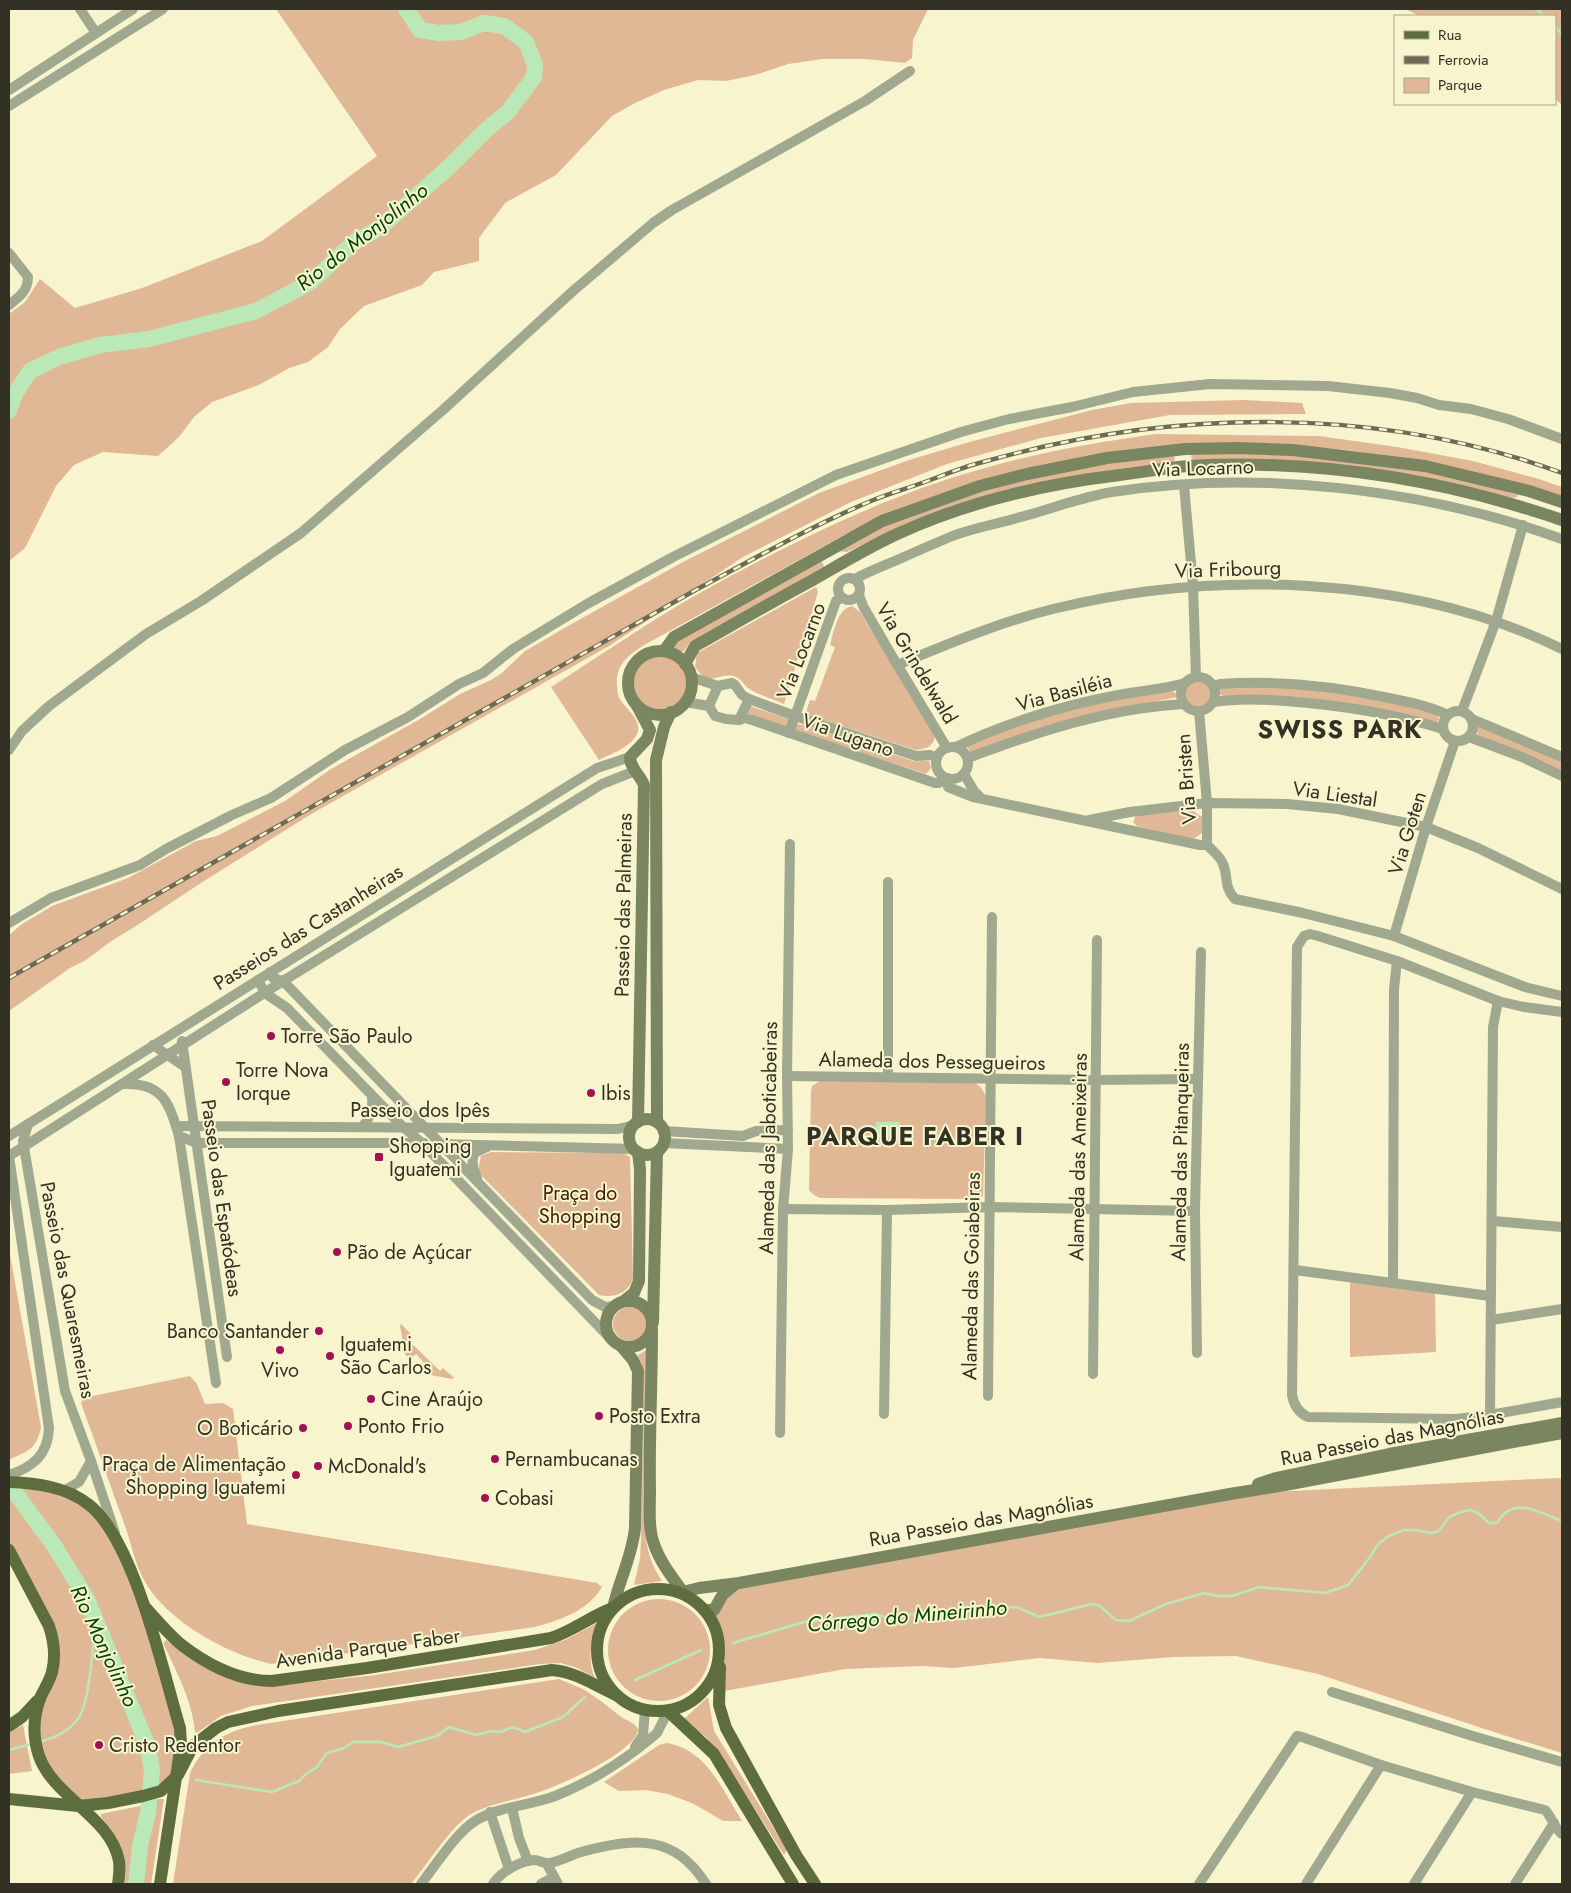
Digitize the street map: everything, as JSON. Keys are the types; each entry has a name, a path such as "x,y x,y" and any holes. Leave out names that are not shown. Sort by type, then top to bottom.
{"main road":[{"path":"9,1482 30,1483 65,1490 90,1504 100,1514 118,1540 145,1607 180,1728 181,1744 174,1779 160,1884"},
{"path":"9,1550 49,1626 55,1649 52,1673 34,1720 34,1732 39,1756 50,1777 110,1838 119,1861 118,1884"},
{"path":"616,1695 603,1678 597,1657 598,1636 604,1621 613,1608 626,1598 643,1591 662,1589 683,1592 704,1610 713,1624 717,1636 720,1662 719,1705 731,1739 796,1855 815,1884"},
{"name":"Avenida Parque Faber","path":"145,1607 182,1645 212,1665 241,1677 260,1681 367,1668 551,1638 561,1635 598,1614 613,1608"},
{"path":"9,1799 78,1806 108,1803 143,1796 161,1790 174,1779 193,1746 216,1728 228,1722 278,1711 552,1670 566,1671 579,1676 616,1695 630,1705 646,1710 668,1711 690,1702 702,1692 711,1680 720,1662"},
{"path":"9,1726 22,1717 41,1698"},
{"path":"668,1711 714,1754 793,1884"},
{"path":"781,1866 796,1855"}],"street":[{"path":"80,9 96,33"},
{"path":"9,90 133,9"},
{"path":"9,105 163,9"},
{"path":"9,750 22,731 49,706 78,684 146,634 201,601 302,533 444,409 573,291 653,223 672,210 865,101 910,71"},
{"path":"9,253 28,278 25,291 9,304"},
{"path":"9,923 51,898 140,865 166,849 224,819 271,798 346,750 408,717 459,684 483,673 514,649 586,604 673,557 836,475 961,432 1009,419 1072,407 1133,392 1210,384 1328,386 1390,393 1417,398 1440,406 1480,412 1562,439"},
{"path":"664,651 674,637 826,550 882,521 980,486 1027,474 1108,458 1185,449 1240,448 1284,449 1346,455 1425,466 1529,491 1562,502"},
{"path":"1185,449 1186,466"},
{"path":"685,664 695,646 834,567 895,535 928,522 1017,493 1084,479 1186,466 1268,465 1354,471 1448,487 1524,507 1562,520"},
{"name":"Via Locarno","path":"854,579 956,535 1109,493 1184,485 1260,483 1394,495 1433,502 1523,524 1562,538"},
{"path":"1184,485 1193,585 1196,677"},
{"path":"1524,507 1529,491"},
{"path":"1462,711 1496,621 1523,524"},
{"path":"826,550 834,567"},
{"path":"844,579 854,579 860,588 858,595 850,600 842,598 838,591 839,584 844,579"},
{"name":"Via Fribourg","path":"897,665 999,625 1052,609 1115,596 1193,585 1281,584 1314,586 1407,598 1504,623 1562,648"},
{"name":"Via Grindelwald","path":"858,595 897,665 951,747"},
{"name":"Via Locarno","path":"789,733 836,601 842,598"},
{"path":"630,757 650,734 649,726 636,704 629,692 628,678 634,664 645,655 656,651 664,651 676,656 685,664 691,677 690,692 685,702 671,712 653,714 636,704"},
{"name":"Via Lugano","path":"691,677 718,686 732,683 749,699 795,716 916,756 930,755 937,758"},
{"path":"1196,677 1206,679 1215,691 1213,702 1205,710 1189,709 1184,704 1181,692 1185,683 1196,677"},
{"name":"Via Basiléia","path":"951,747 998,729 1076,705 1111,696 1185,683"},
{"path":"1213,686 1220,684 1268,683 1346,689 1408,702 1448,715"},
{"path":"709,706 718,686"},
{"path":"740,720 749,699"},
{"path":"1213,702 1264,700 1336,705 1389,715 1443,729"},
{"name":"Via Lugano","path":"685,702 709,706 715,716 740,720 745,718 935,783 939,783 946,778"},
{"name":"Via Basiléia","path":"968,758 1010,742 1081,721 1130,709 1184,704"},
{"name":"Via Bristen","path":"1199,711 1207,803 1207,845"},
{"path":"1472,719 1474,728 1469,737 1462,741 1455,741 1446,736 1443,729 1445,719 1455,711 1462,711 1472,719 1562,757"},
{"name":"Passeio das Palmeiras","path":"671,712 664,727 656,760 661,1137 652,1326 650,1462 651,1530 653,1542 669,1574 683,1592"},
{"path":"1469,737 1522,757 1562,776"},
{"name":"Via Goten","path":"1394,936 1426,828 1455,741"},
{"path":"951,747 962,750 968,758 968,764 964,774 956,778 946,778 940,774 936,766 937,758 942,750 951,747"},
{"name":"Passeio das Palmeiras","path":"630,757 630,764 644,785 636,1123"},
{"name":"Passeios das Castanheiras","path":"9,1136 597,768 630,757"},
{"path":"28,1124 23,1140 24,1146 183,1044 602,784 650,771 656,760"},
{"path":"597,768 602,778 602,784"},
{"path":"964,774 974,791 982,798"},
{"path":"946,778 948,787 965,794 1200,846 1207,845 1220,858 1224,866 1227,891 1235,899 1303,913 1394,936 1525,987 1562,996"},
{"name":"Via Liestal","path":"1089,820 1130,812 1207,803 1287,804 1338,809 1426,828 1487,852 1562,889"},
{"path":"1130,812 1130,824 1134,831"},
{"name":"Alameda das Jaboticabeiras","path":"780,1433 783,1209 788,1149 790,844"},
{"path":"888,882 888,1077"},
{"name":"Alameda das Goiabeiras","path":"988,1396 992,918"},
{"path":"1562,1012 1524,1007 1498,1001 1397,961 1314,935 1304,936 1297,947 1295,1270 1292,1395 1295,1406 1302,1414 1308,1417 1456,1419 1562,1402"},
{"name":"Alameda das Ameixeiras","path":"1093,1374 1097,940"},
{"name":"Alameda das Pitanqueiras","path":"1197,1353 1196,1211 1200,952"},
{"path":"1393,1283 1394,989 1397,961"},
{"path":"284,963 287,979 299,998 592,1300 605,1307 632,1300 647,1308 651,1314 652,1326 648,1338 636,1347 622,1346"},
{"path":"270,972 273,978 287,979"},
{"path":"258,980 265,994 287,1008 372,1096 422,1143 610,1338 622,1346 633,1360 638,1371 635,1528 633,1548 616,1594 613,1608"},
{"path":"287,1008 299,998"},
{"path":"1490,1415 1493,1027 1498,1001"},
{"path":"176,1030 183,1044"},
{"name":"Passeio das Espatódeas","path":"183,1044 227,1357"},
{"path":"152,1045 185,1067"},
{"path":"137,1055 146,1068"},
{"name":"Alameda dos Pessegueiros","path":"787,1076 1096,1080 1198,1079"},
{"name":"Passeio das Espatódeas","path":"122,1084 139,1084 157,1091 170,1106 177,1131 216,1384"},
{"path":"386,1109 391,1105 393,1095"},
{"path":"362,1127 371,1116 373,1107 372,1096"},
{"path":"661,1137 647,1155 636,1150 631,1144 630,1134 636,1123 647,1119 661,1137 743,1142 788,1149"},
{"name":"Passeio dos Ipês","path":"177,1131 194,1126 618,1129 636,1123"},
{"path":"246,1126 246,1143"},
{"path":"346,1143 350,1127"},
{"path":"383,1127 385,1143"},
{"path":"467,1128 467,1144"},
{"path":"743,1142 756,1131 788,1130"},
{"path":"177,1131 196,1143"},
{"name":"Passeio dos Ipês","path":"196,1143 422,1143 636,1150"},
{"path":"481,1186 472,1167 472,1160 474,1153 492,1145"},
{"name":"Passeio das Quaresmeiras","path":"14,1473 31,1464 43,1452 48,1439 49,1428 9,1156 24,1146 65,1391 118,1540"},
{"path":"610,1338 606,1324 607,1316 634,1292 639,1281 640,1169 636,1150"},
{"path":"445,1167 448,1160 455,1158"},
{"path":"783,1209 887,1210 990,1207 1196,1211"},
{"path":"884,1414 887,1210"},
{"path":"1493,1221 1562,1227"},
{"path":"1295,1270 1490,1296"},
{"path":"1491,1320 1562,1309"},
{"name":"Rua Passeio das Magnólias","path":"1230,1494 1276,1478 1389,1454 1562,1423"},
{"name":"Rua Passeio das Magnólias","path":"683,1592 1285,1485 1562,1433"},
{"path":"65,1490 79,1482 91,1461"},
{"name":"Rua Passeio das Magnólias","path":"704,1610 714,1610 723,1594 739,1583"},
{"path":"1332,1692 1562,1762"},
{"path":"632,1752 643,1735 646,1710"},
{"path":"421,1884 459,1834 475,1820 490,1812 554,1796 597,1775 632,1752 656,1733 668,1711"},
{"path":"1199,1884 1296,1736 1380,1765 1472,1792 1544,1810 1550,1815 1562,1834"},
{"path":"1306,1884 1380,1765"},
{"path":"1414,1884 1472,1792"},
{"path":"512,1808 519,1838 528,1862"},
{"path":"490,1812 509,1869"},
{"path":"1515,1884 1554,1823"},
{"path":"493,1884 504,1871 534,1860 547,1864 613,1844 634,1842 650,1842 671,1850 692,1865 706,1884"},
{"path":"541,1884 556,1881 547,1864"}],"green space":[{"path":"276,9 928,9 913,40 912,58 905,63 865,59 822,59 788,64 755,75 726,81 698,80 664,90 612,116 556,175 505,203 479,238 479,261 434,272 422,285 364,306 340,329 328,347 308,362 289,368 259,385 212,402 194,417 179,437 158,456 103,452 74,465 56,486 25,548 9,561 9,314 25,302 40,279 75,308 142,288 262,241 377,156"},
{"path":"1405,9 1562,9 1562,105 1556,100 1556,15 1418,15"},
{"path":"1244,400 1302,403 1306,414 1170,415 1041,438 947,464 851,502 743,557 609,646 313,813 204,881 110,942 86,960 70,968 9,1011 9,935 22,924 52,906 128,878 196,841 217,836 285,801 331,769 420,719 460,694 491,680 502,673 525,651 575,622 683,562 819,493 909,460 1092,410 1131,403"},
{"path":"1156,434 1319,436 1397,447 1473,461 1539,479 1562,487 1562,497 1536,487 1423,461 1346,450 1287,445 1112,454 887,516 844,535 646,644 629,656 621,666 617,678 618,696 636,720 638,725 637,734 626,746 599,760 551,687 698,594 838,522 911,492 1006,462 1070,448"},
{"path":"1246,452 1344,459 1423,469 1518,495 1512,498 1422,477 1193,460 1191,457 1192,454"},
{"path":"1173,455 1175,458 1174,462 898,528 847,552 839,551 884,526 980,492 1027,479 1106,463"},
{"path":"821,560 825,568 690,642 683,652 674,648 673,645 686,634"},
{"path":"816,587 818,592 784,704 761,695 735,677 727,676 713,679 704,677 695,666 697,653"},
{"path":"852,606 860,612 935,734 932,744 926,748 916,750 808,715 806,712 810,700 815,701 835,647 830,645 837,622 843,612"},
{"path":"659,655 674,660 682,668 687,683 682,698 674,706 659,711 644,706 636,698 631,683 636,668 644,660"},
{"path":"1198,680 1207,684 1211,693 1207,702 1198,706 1189,702 1185,693 1189,684"},
{"path":"1271,684 1344,691 1436,714 1439,719 1436,723 1223,696 1218,693 1218,689"},
{"path":"1171,690 1178,697 1138,705 970,752 967,746 997,732 1083,706"},
{"path":"750,706 791,721 787,728 747,713"},
{"path":"799,724 827,731 913,761 929,761 931,768 926,774 794,730 795,726"},
{"path":"1476,725 1529,746 1562,762 1562,772 1478,735"},
{"path":"1192,810 1202,817 1202,833 1195,838 1188,839 1137,826 1133,822 1136,815"},
{"path":"820,1081 972,1082 977,1084 986,1097 983,1196 977,1199 820,1198 814,1195 809,1190 811,1091 812,1086"},
{"name":"Praça do Shopping","path":"491,1152 623,1153 630,1157 633,1279 624,1291 610,1296 599,1295 481,1175 478,1170 481,1156"},
{"path":"9,1249 41,1427 37,1440 31,1448 10,1459"},
{"path":"1350,1280 1435,1292 1436,1352 1350,1357"},
{"path":"630,1307 637,1308 642,1312 646,1317 646,1331 642,1336 637,1340 630,1341 623,1340 618,1336 614,1331 613,1324 614,1317 618,1312 623,1308"},
{"path":"401,1324 411,1334 407,1339 440,1371 443,1368 454,1378 425,1374 422,1371 427,1366 416,1354 410,1359 405,1354"},
{"path":"648,1349 645,1531 650,1557 662,1581 634,1585 640,1559 641,1540 644,1370 638,1355"},
{"path":"190,1376 197,1384 205,1404 223,1403 233,1409 247,1524 597,1583 602,1587 589,1602 573,1613 535,1627 271,1664 217,1644 199,1634 167,1609 144,1580 81,1403 83,1398"},
{"path":"1562,1479 1562,1753 1318,1674 1236,1656 1174,1657 1097,1663 1040,1658 954,1668 922,1666 845,1669 719,1692 719,1650 714,1630 704,1610 728,1589 1230,1494"},
{"path":"9,1482 65,1490 118,1540 180,1728 178,1775 161,1790 78,1806 56,1784 34,1732 55,1649 9,1550"},
{"path":"659,1599 678,1603 695,1614 706,1631 710,1650 706,1669 695,1686 678,1697 659,1701 640,1697 623,1686 612,1669 608,1650 612,1631 623,1614 640,1603"},
{"path":"595,1624 597,1625 593,1638 591,1665 595,1678 577,1668 561,1663 540,1664 252,1706 221,1716 197,1733 195,1732 187,1697 163,1643 166,1640 185,1653 282,1685 375,1675 535,1650 565,1640"},
{"path":"559,1679 583,1689 621,1717 634,1724 638,1729 634,1738 624,1749 609,1759 574,1778 471,1814 447,1836 411,1884 173,1884 190,1773 209,1746 226,1735 257,1725"},
{"path":"708,1697 714,1731 787,1850 784,1855 716,1748 705,1736 683,1720"},
{"path":"23,1725 32,1771 9,1774 9,1733"},
{"path":"667,1743 681,1747 703,1762 720,1784 742,1821 723,1821 694,1804 668,1794 645,1790 619,1791 604,1782 659,1745"},
{"path":"164,1799 151,1884 122,1884 124,1863 121,1848 114,1834 101,1817 101,1814 140,1806"}],"shaded area":[{"path":"876,1122 900,1122 900,1138 875,1138"}],"waterway":[{"name":"Rio do Monjolinho","path":"9,411 15,394 30,371 59,357 100,345 149,339 256,311 311,282 354,242 380,228 449,167 487,129 508,112 534,77 535,65 526,42 504,26 484,23 461,32 439,33 420,30 406,9"},
{"path":"1536,9 1543,15"},
{"path":"1556,28 1562,34"},
{"name":"Rio Monjolinho","path":"9,1484 55,1547 87,1599 147,1744 152,1770 148,1813 140,1846 136,1884"},
{"name":"Córrego do Mineirinho","path":"733,1643 804,1622 875,1614 891,1619 899,1618 903,1615 1016,1607 1039,1617 1092,1604 1100,1606 1116,1620 1129,1621 1166,1604 1204,1593 1232,1596 1259,1587 1325,1593 1348,1585 1379,1543 1389,1536 1404,1530 1431,1533 1439,1531 1449,1517 1461,1512 1470,1510 1478,1513 1489,1523 1497,1523 1506,1512 1514,1508 1528,1508 1562,1521"},
{"path":"39,1742 65,1731 74,1724 82,1711 91,1669 95,1616"},
{"name":"Córrego do Mineirinho","path":"635,1680 701,1650"},
{"name":"Córrego do Mineirinho","path":"196,1780 272,1792 299,1781 316,1768 327,1753 344,1748 353,1742 381,1742 398,1747 437,1736 449,1727 476,1735 492,1731 500,1732 513,1727 525,1732 563,1717 585,1697"},
{"path":"9,1750 31,1744"}],"railway":[{"path":"9,978 758,556 871,501 967,466 1054,444 1126,432 1200,424 1274,422 1347,426 1420,435 1492,451 1562,473"}],"place":[{"name":"Torre São Paulo","path":"271,1036"},
{"name":"Torre Nova Iorque","path":"226,1082"},
{"name":"Ibis","path":"591,1093"},
{"name":"Shopping Iguatemi","path":"379,1157"},
{"name":"Pão de Açúcar","path":"337,1252"},
{"name":"Banco Santander","path":"319,1331"},
{"name":"Vivo","path":"280,1350"},
{"name":"Iguatemi São Carlos","path":"330,1356"},
{"name":"Cine Araújo","path":"371,1399"},
{"name":"Posto Extra","path":"599,1416"},
{"name":"Ponto Frio","path":"348,1426"},
{"name":"O Boticário","path":"303,1428"},
{"name":"Pernambucanas","path":"495,1459"},
{"name":"McDonald's","path":"318,1466"},
{"name":"Praça de Alimentação Shopping Iguatemi","path":"296,1475"},
{"name":"Cobasi","path":"485,1498"},
{"name":"Cristo Redentor","path":"99,1745"}],"district":[{"name":"SWISS PARK","path":"1340,729"},
{"name":"PARQUE FABER I","path":"915,1136"}]}
